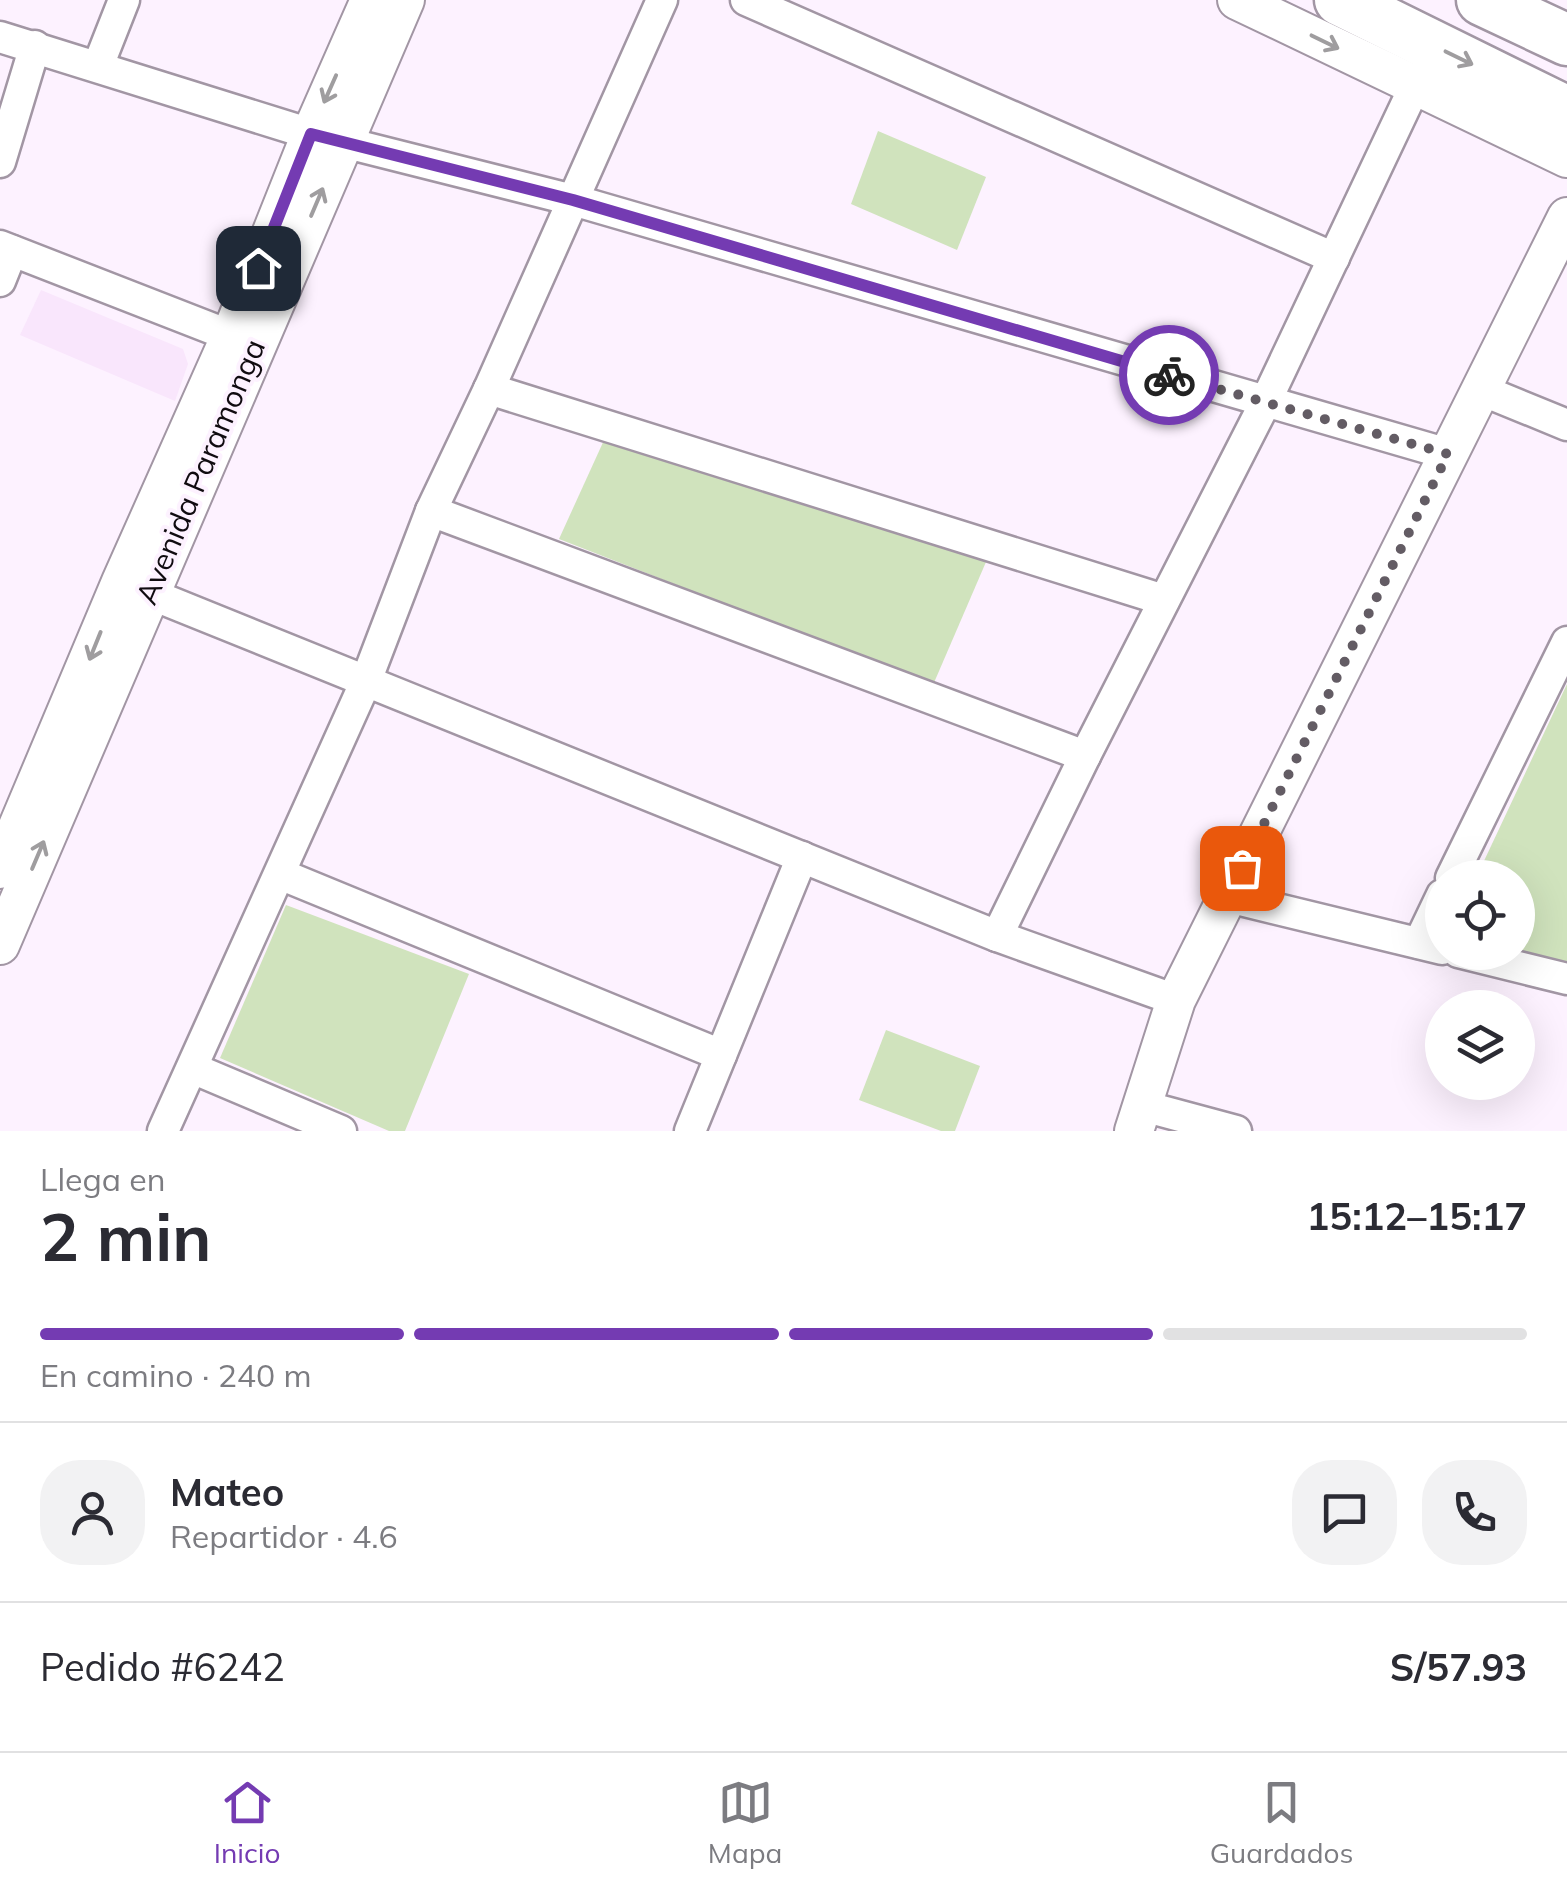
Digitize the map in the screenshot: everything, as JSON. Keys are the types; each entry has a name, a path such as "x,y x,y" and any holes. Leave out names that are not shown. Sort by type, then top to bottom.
{"main road":[{"path":"1340,0 1567,112"},
{"path":"1482,0 1567,40"}],"street":[{"path":"98,66 124,0"},
{"name":"Avenida Paramonga","path":"0,869 135,587 243,340 327,138 370,0"},
{"name":"Avenida Paramonga","path":"327,138 405,0"},
{"path":"163,1131 366,681 431,511 662,0"},
{"path":"746,0 1334,258"},
{"path":"1237,0 1567,158"},
{"path":"0,37 327,138 573,200 1448,454"},
{"path":"0,162 34,46"},
{"path":"998,936 1084,756 1265,403 1415,86"},
{"path":"1236,1131 1138,1119 1176,1000 1567,217"},
{"path":"0,281 6,249 243,340"},
{"path":"489,388 1164,600"},
{"path":"1479,389 1567,424"},
{"path":"431,511 1084,756"},
{"path":"135,587 998,936 1176,1000"},
{"name":"Avenida Paramonga","path":"0,945 135,587"},
{"path":"1460,860 1567,642"},
{"path":"690,1131 802,856"},
{"path":"280,874 721,1055"},
{"path":"1228,897 1425,945"},
{"path":"1531,970 1567,979"},
{"path":"192,1068 341,1131"}],"shaded area":[{"path":"41,290 183,349 188,364 175,401 20,335"}],"green space":[{"path":"878,131 986,177 957,250 851,204"},
{"path":"610,427 989,555 933,685 559,539"},
{"path":"1567,684 1567,963 1535,956 1535,860 1484,860"},
{"path":"286,905 469,974 405,1131 389,1131 220,1058"},
{"path":"886,1030 980,1066 955,1131 941,1131 859,1100"}],"way so far":[{"path":"1169,375 1448,454 1242,868"}],"route":[{"path":"258,268 311,134 573,200 1169,375"}]}
